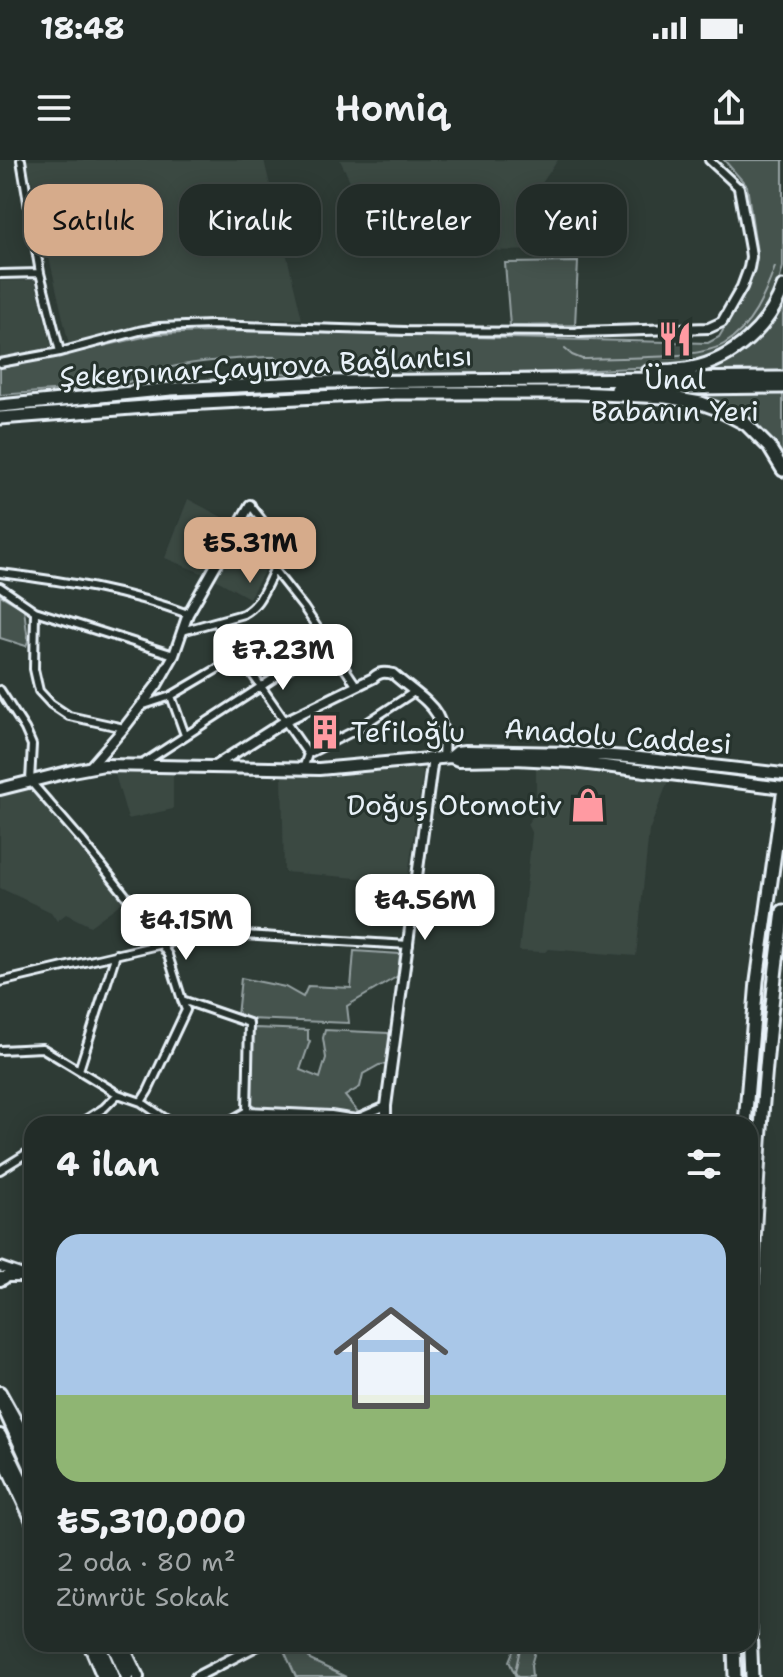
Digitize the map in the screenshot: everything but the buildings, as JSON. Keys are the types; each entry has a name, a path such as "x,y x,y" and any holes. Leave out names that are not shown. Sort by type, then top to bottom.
{"highway":[{"path":"535,379 671,371 710,363 750,337 773,310 783,287"},
{"path":"535,379 783,378"},
{"name":"Şekerpınar-Çayırova Bağlantısı","path":"0,406 171,389 325,382 535,379"},
{"path":"465,393 537,389 783,387"},
{"name":"Şekerpınar-Çayırova Bağlantısı","path":"0,418 242,401 395,393 465,393"},
{"path":"465,393 577,393 666,397 701,403 746,424 769,447 783,470"},
{"path":"746,1116 757,981 783,795"},
{"path":"758,1182 783,911"},
{"path":"734,1652 735,1677"},
{"path":"751,1652 752,1677"}],"main road":[{"name":"Anadolu Caddesi","path":"1,788 90,767 114,765 303,769 442,757 465,751 573,753 783,774"},
{"name":"Anadolu Caddesi","path":"442,757 572,762 783,788"},
{"path":"0,1392 24,1436"},
{"path":"0,1401 24,1454"},
{"path":"0,1435 24,1484"},
{"path":"0,1452 24,1504"},
{"path":"92,1652 103,1677"},
{"path":"102,1652 113,1677"},
{"path":"116,1652 127,1677"},
{"path":"126,1652 138,1677"}],"street":[{"path":"21,160 40,273 60,352"},
{"path":"0,363 60,352 160,327 211,325 579,332 709,328 722,322 742,287 751,257 739,188 709,160"},
{"path":"0,274 40,273"},
{"path":"90,767 157,685 174,655 182,631 188,614 250,505 263,521 276,545 278,556 259,601 250,610 182,631"},
{"path":"274,570 356,685"},
{"path":"0,573 117,592 188,614"},
{"path":"0,587 35,611 174,655"},
{"path":"35,611 34,669 39,691 69,716 124,728"},
{"path":"216,622 308,754"},
{"path":"139,766 328,643"},
{"path":"141,706 171,696 239,656"},
{"path":"213,767 285,721 378,674 393,674 430,705 440,719 444,736 442,757 409,945 386,1116"},
{"path":"0,690 32,745 30,781 82,840 149,925 168,955 186,1010 141,1102"},
{"path":"303,769 308,754 356,730 414,692"},
{"path":"171,696 185,735"},
{"path":"0,982 200,935 409,945"},
{"path":"79,1070 116,954"},
{"path":"182,1000 249,1023 247,1111"},
{"path":"0,1050 42,1048 161,1116"},
{"path":"92,1116 118,1094"},
{"path":"363,1116 386,1106"},
{"path":"238,1116 247,1111 337,1116"},
{"path":"0,1170 24,1155"},
{"path":"1,1275 24,1277"},
{"path":"196,1677 244,1652"}],"shaded area":[{"path":"27,160 264,160 270,184 179,184 179,256 287,256 302,319 161,321 69,345 49,256 163,256 163,184 32,184"},
{"path":"340,160 558,160 543,184 516,184 516,251 500,251 500,184 351,184"},
{"path":"724,160 783,160 783,267 774,294 750,330 728,348 703,360 665,366 577,371 322,377 281,373 281,360 265,357 182,365 117,386 0,395 0,366 157,334 233,331 708,343 719,337 747,290 757,253 747,186"},
{"path":"578,262 575,325 510,326 505,263"},
{"path":"35,280 54,357 0,366 0,281"},
{"path":"783,301 783,373 687,374 722,362"},
{"path":"783,392 783,460 755,427 734,411 700,400 653,394"},
{"path":"188,499 231,522 204,574 165,558"},
{"path":"251,516 272,546 274,554 249,598 215,579"},
{"path":"0,595 24,609 26,646 0,638"},
{"path":"418,767 423,772 407,882 284,872 282,775"},
{"path":"536,767 668,781 649,831 636,956 548,949 545,952 519,951 532,834 527,824 536,812"},
{"path":"114,771 173,772 173,809 128,819"},
{"path":"29,788 124,901 90,926 66,914 57,921 51,912 0,888 0,797"},
{"path":"354,951 400,954 398,976 347,1006 349,1023 237,1016 241,978 285,987 303,997 308,986 351,988"},
{"path":"255,1028 308,1030 310,1041 300,1070 320,1078 326,1058 325,1030 388,1033 391,1038 388,1064 379,1065 363,1074 360,1087 345,1096 358,1112 356,1114 256,1108 250,1101"},
{"path":"285,1652 306,1652 310,1660 346,1677 296,1677"},
{"path":"513,1652 535,1652 532,1677 516,1677 509,1661"}],"waterway":[{"path":"565,349 582,359 635,358 695,353 724,344 750,320 775,267"},
{"path":"518,1677 515,1672 519,1652"}],"place":[{"name":"Ünal Babanın Yeri","path":"675,339"},
{"name":"Tefiloğlu","path":"325,732"},
{"name":"Doğuş Otomotiv","path":"588,805"}]}
